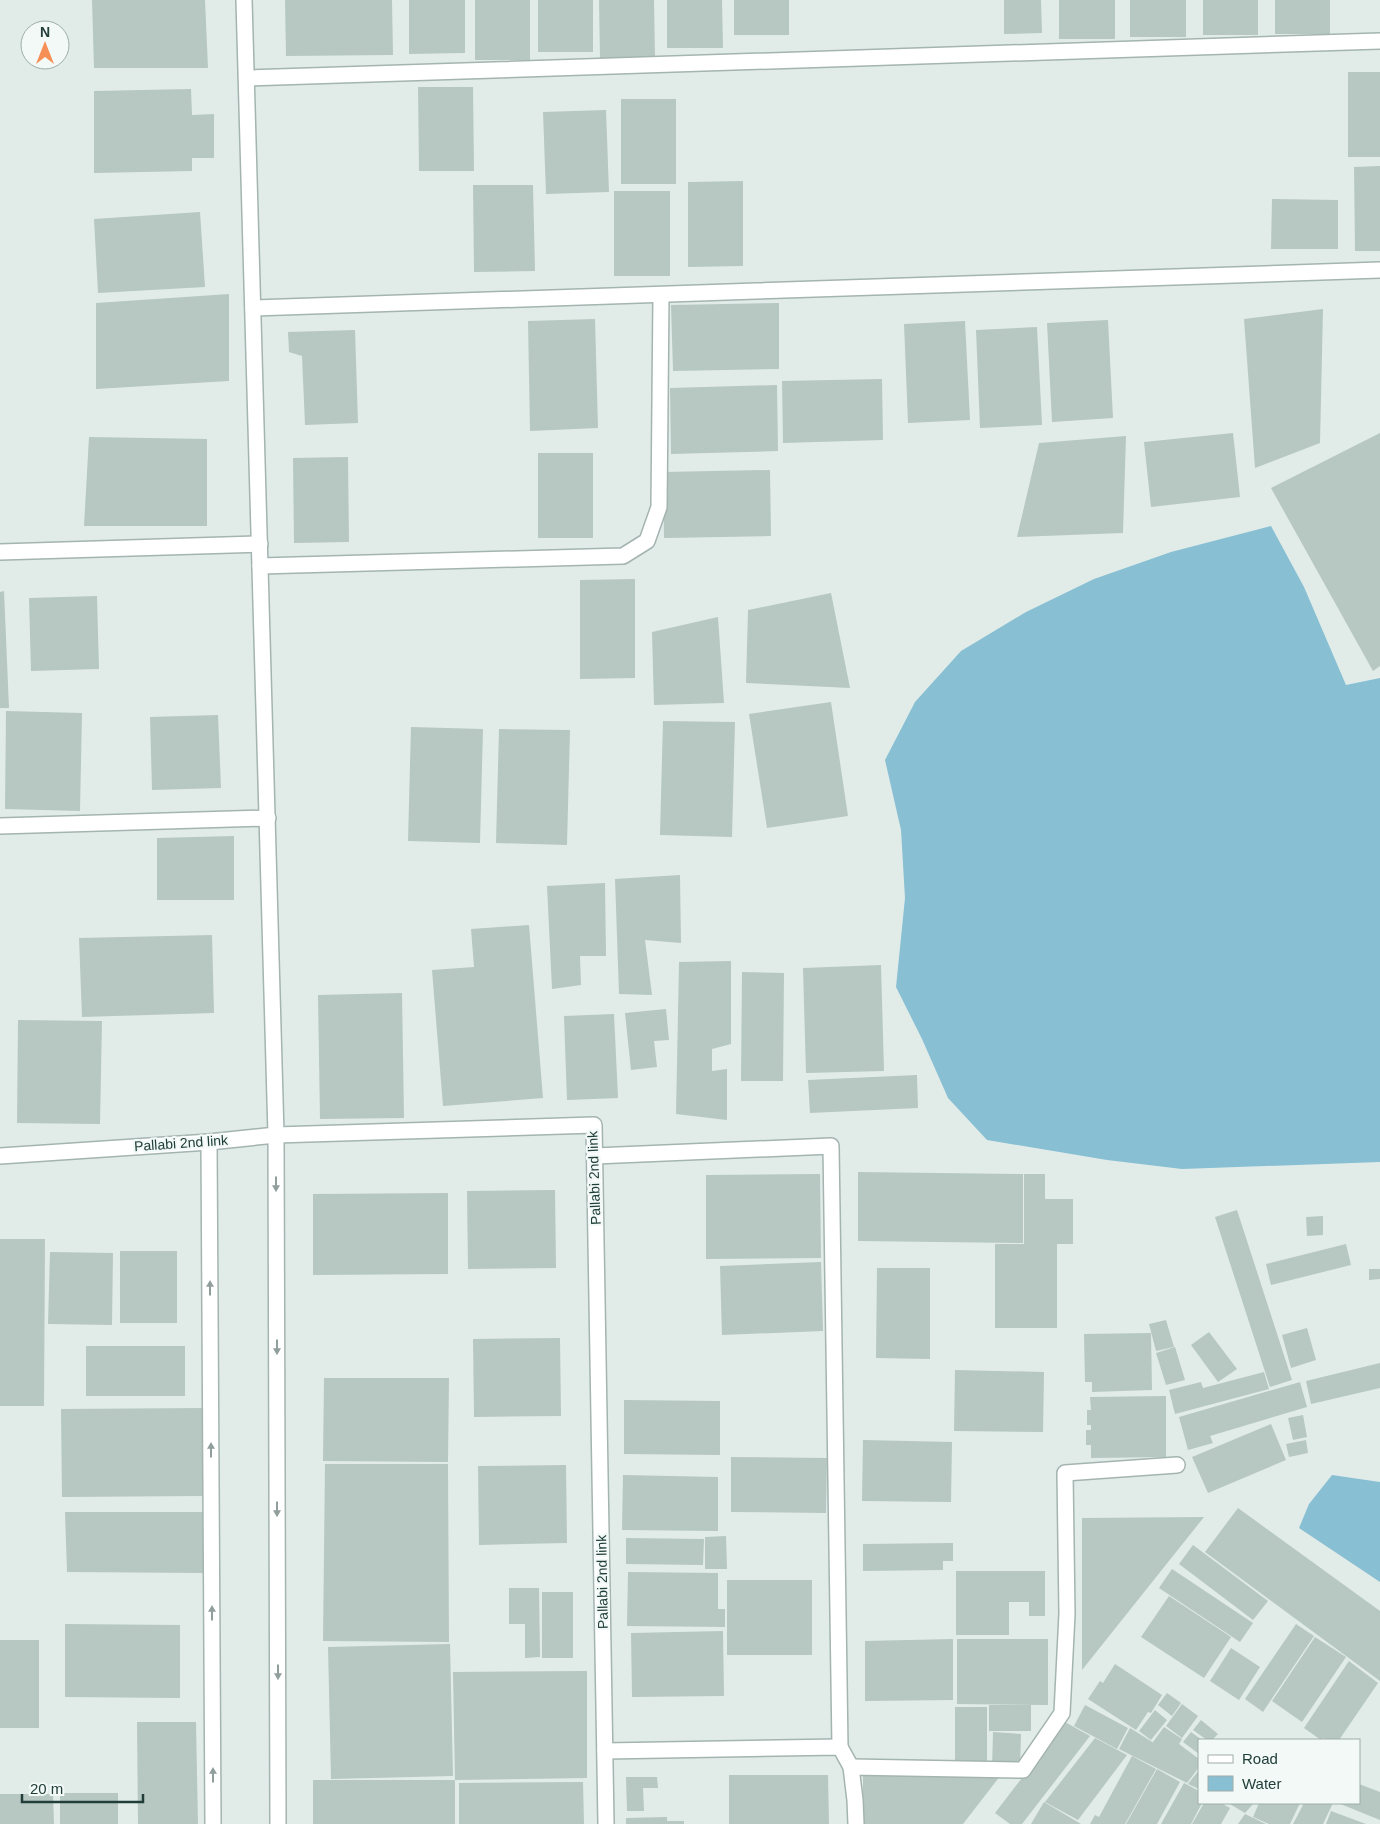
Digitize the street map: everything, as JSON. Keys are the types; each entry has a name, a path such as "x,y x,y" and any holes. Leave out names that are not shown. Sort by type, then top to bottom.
{"street":[{"path":"244,0 276,1135 278,1824"},
{"path":"247,78 1380,40"},
{"path":"253,308 1380,270"},
{"path":"260,566 623,556 647,541 659,507 661,294"},
{"path":"0,552 260,544"},
{"path":"0,826 268,818"},
{"name":"Pallabi 2nd link","path":"0,1156 210,1142 276,1135 594,1125 606,1824"},
{"path":"210,1142 213,1824"},
{"path":"595,1156 831,1146 840,1747 851,1767 856,1824"},
{"path":"851,1767 1023,1770 1062,1713 1067,1614 1065,1473 1177,1465"},
{"path":"604,1751 840,1747"}],"water":[{"path":"1271,526 1304,587 1346,685 1380,678 1380,1162 1182,1169 1107,1160 987,1140 948,1098 896,987 905,898 901,830 885,760 915,702 961,651 1026,612 1094,579 1171,552"},
{"path":"1332,1475 1380,1482 1380,1582 1299,1528 1309,1504"}],"building":[{"path":"92,0 205,0 208,68 94,68"},
{"path":"285,0 392,0 393,55 286,56"},
{"path":"409,0 465,0 465,53 409,54"},
{"path":"475,0 530,0 530,60 475,60"},
{"path":"538,0 593,0 593,52 538,52"},
{"path":"599,0 654,0 655,57 600,58"},
{"path":"667,0 722,0 723,48 667,48"},
{"path":"734,0 789,0 789,35 734,35"},
{"path":"1004,0 1041,0 1042,33 1004,34"},
{"path":"1059,0 1115,0 1115,39 1059,39"},
{"path":"1130,0 1186,0 1186,37 1130,37"},
{"path":"1203,0 1258,0 1258,35 1203,35"},
{"path":"1275,0 1330,0 1330,34 1275,34"},
{"path":"1348,72 1380,72 1380,157 1348,157"},
{"path":"418,87 473,87 474,171 419,171"},
{"path":"191,89 192,115 214,114 214,158 192,158 192,171 94,173 94,91"},
{"path":"621,99 676,99 676,184 621,184"},
{"path":"606,110 609,192 546,194 543,112"},
{"path":"1380,166 1380,251 1355,251 1354,167"},
{"path":"743,181 743,266 688,267 688,182"},
{"path":"473,185 533,185 535,271 474,272"},
{"path":"614,191 670,191 670,276 614,276"},
{"path":"1272,199 1338,200 1338,249 1271,249"},
{"path":"200,212 205,287 98,293 94,219"},
{"path":"229,294 229,381 96,389 96,303"},
{"path":"779,303 779,369 673,371 671,305"},
{"path":"1323,309 1320,443 1255,468 1244,319"},
{"path":"595,319 598,428 530,431 528,321"},
{"path":"1108,320 1113,418 1052,422 1047,323"},
{"path":"965,321 970,420 908,423 904,324"},
{"path":"1037,327 1042,425 980,428 976,330"},
{"path":"355,330 358,423 305,425 302,356 289,352 288,332"},
{"path":"882,379 883,440 783,443 782,381"},
{"path":"777,385 778,451 671,454 670,388"},
{"path":"1233,433 1240,497 1151,507 1144,442"},
{"path":"1380,433 1380,666 1373,671 1271,488"},
{"path":"1126,436 1123,533 1017,537 1039,443"},
{"path":"89,437 207,439 207,526 84,526"},
{"path":"538,453 593,453 593,538 538,538"},
{"path":"348,457 349,542 294,543 293,458"},
{"path":"770,470 771,536 664,538 663,472"},
{"path":"635,579 635,678 580,679 580,580"},
{"path":"4,591 9,708 0,708 0,592"},
{"path":"831,593 850,688 746,683 748,610"},
{"path":"97,596 99,669 31,671 29,598"},
{"path":"718,617 724,703 654,705 652,632"},
{"path":"831,702 848,816 767,828 749,714"},
{"path":"6,711 82,713 80,811 5,809"},
{"path":"218,715 221,788 152,790 150,717"},
{"path":"663,721 735,722 732,837 660,835"},
{"path":"411,727 483,729 480,843 408,841"},
{"path":"499,729 570,730 567,845 496,843"},
{"path":"234,836 234,900 157,900 157,838"},
{"path":"680,875 681,943 645,940 652,995 619,994 615,879"},
{"path":"605,883 606,956 580,956 581,985 552,989 547,886"},
{"path":"529,925 543,1098 443,1106 432,970 474,967 471,929"},
{"path":"212,935 214,1013 82,1017 79,938"},
{"path":"731,961 731,1044 712,1049 712,1071 727,1069 727,1120 676,1114 679,962"},
{"path":"881,965 884,1071 806,1073 803,968"},
{"path":"742,972 784,973 783,1081 741,1081"},
{"path":"402,993 404,1118 320,1119 318,995"},
{"path":"666,1009 669,1040 654,1041 657,1067 631,1070 625,1013"},
{"path":"614,1014 618,1098 567,1100 564,1016"},
{"path":"18,1020 102,1021 100,1124 17,1123"},
{"path":"917,1075 918,1108 810,1113 808,1080"},
{"path":"858,1172 1023,1174 1023,1243 858,1241"},
{"path":"820,1174 821,1258 706,1259 706,1175"},
{"path":"1024,1174 1045,1174 1045,1199 1073,1199 1073,1244 1057,1244 1057,1328 995,1328 995,1244 1024,1244"},
{"path":"555,1190 556,1268 468,1269 467,1191"},
{"path":"448,1193 448,1274 313,1275 313,1194"},
{"path":"1237,1210 1292,1380 1270,1387 1215,1217"},
{"path":"1323,1216 1323,1235 1307,1236 1306,1217"},
{"path":"0,1239 45,1239 44,1406 0,1406"},
{"path":"1346,1244 1351,1265 1271,1285 1266,1264"},
{"path":"120,1251 177,1251 177,1323 120,1323"},
{"path":"50,1252 113,1253 112,1325 48,1324"},
{"path":"821,1262 823,1331 722,1335 720,1266"},
{"path":"877,1268 930,1268 930,1359 876,1358"},
{"path":"1369,1269 1380,1269 1380,1279 1369,1280"},
{"path":"1166,1320 1174,1347 1156,1351 1149,1324"},
{"path":"1307,1328 1316,1360 1291,1368 1282,1335"},
{"path":"1209,1332 1237,1369 1218,1382 1191,1345"},
{"path":"1151,1333 1152,1390 1092,1392 1092,1382 1085,1382 1084,1334"},
{"path":"560,1338 561,1416 474,1417 473,1339"},
{"path":"86,1346 185,1346 185,1396 86,1396"},
{"path":"1175,1347 1185,1380 1166,1385 1156,1353"},
{"path":"1380,1363 1380,1388 1311,1404 1306,1381"},
{"path":"955,1370 1044,1372 1043,1432 954,1431"},
{"path":"1264,1372 1269,1389 1175,1414 1169,1390 1201,1382 1203,1388"},
{"path":"324,1378 449,1378 448,1462 323,1461"},
{"path":"1300,1382 1307,1407 1210,1436 1213,1443 1188,1450 1179,1417"},
{"path":"1166,1396 1166,1457 1091,1458 1091,1445 1086,1445 1086,1430 1091,1430 1091,1425 1087,1425 1087,1410 1091,1410 1090,1397"},
{"path":"624,1400 720,1401 720,1455 624,1454"},
{"path":"203,1408 203,1496 62,1497 61,1409"},
{"path":"1303,1415 1307,1437 1293,1440 1288,1418"},
{"path":"1271,1424 1286,1460 1208,1493 1192,1457"},
{"path":"863,1440 952,1442 951,1502 862,1501"},
{"path":"1306,1440 1308,1453 1289,1457 1286,1444"},
{"path":"731,1457 827,1458 826,1513 731,1512"},
{"path":"325,1464 448,1464 449,1642 323,1641"},
{"path":"566,1465 567,1543 479,1545 478,1466"},
{"path":"623,1475 718,1477 718,1531 622,1530"},
{"path":"1238,1508 1380,1611 1380,1681 1205,1552"},
{"path":"65,1512 205,1512 204,1573 67,1572"},
{"path":"1204,1517 1082,1670 1082,1518"},
{"path":"726,1536 727,1569 705,1569 705,1537"},
{"path":"626,1538 704,1539 703,1565 626,1564"},
{"path":"953,1543 953,1561 943,1561 943,1570 863,1571 863,1544"},
{"path":"1193,1545 1268,1601 1253,1620 1179,1564"},
{"path":"1172,1569 1253,1623 1240,1642 1159,1588"},
{"path":"956,1571 1045,1571 1045,1616 1029,1616 1029,1602 1009,1602 1009,1635 956,1635"},
{"path":"628,1572 718,1573 718,1609 725,1609 725,1627 627,1626"},
{"path":"727,1580 812,1580 812,1655 727,1655"},
{"path":"509,1588 539,1588 540,1657 525,1658 525,1624 509,1624"},
{"path":"542,1592 573,1592 573,1658 542,1658"},
{"path":"1169,1596 1231,1637 1204,1678 1141,1637"},
{"path":"65,1624 180,1625 180,1698 65,1697"},
{"path":"1296,1624 1314,1636 1263,1712 1245,1699"},
{"path":"723,1631 724,1696 632,1697 631,1633"},
{"path":"1315,1637 1346,1657 1302,1722 1272,1701"},
{"path":"953,1639 953,1700 865,1701 865,1641"},
{"path":"957,1639 1048,1639 1048,1705 957,1704"},
{"path":"0,1640 39,1640 39,1728 0,1728"},
{"path":"450,1644 453,1776 331,1779 328,1647"},
{"path":"1231,1648 1260,1667 1239,1700 1210,1681"},
{"path":"1349,1661 1378,1683 1340,1739 1320,1739 1304,1728"},
{"path":"1115,1664 1162,1695 1151,1713 1148,1712 1136,1730 1088,1699 1100,1681 1103,1683"},
{"path":"587,1671 587,1778 455,1780 453,1672"},
{"path":"1167,1693 1181,1703 1172,1716 1158,1705"},
{"path":"1182,1704 1198,1716 1182,1738 1166,1726"},
{"path":"989,1705 1031,1705 1031,1731 989,1731"},
{"path":"1085,1705 1128,1728 1117,1749 1074,1726"},
{"path":"955,1707 987,1707 987,1768 955,1768"},
{"path":"1155,1710 1167,1720 1151,1740 1139,1731"},
{"path":"1201,1720 1218,1734 1213,1739 1206,1739 1193,1730"},
{"path":"137,1722 196,1722 198,1824 138,1824"},
{"path":"1065,1722 1090,1736 1022,1824 1010,1824 995,1813"},
{"path":"1164,1727 1182,1739 1179,1744 1198,1758 1198,1768 1187,1783 1119,1749 1130,1728 1153,1742"},
{"path":"993,1732 1021,1734 1020,1769 992,1769"},
{"path":"1191,1732 1201,1739 1198,1739 1198,1753 1183,1742"},
{"path":"1095,1738 1127,1755 1078,1820 1045,1802"},
{"path":"1132,1756 1156,1769 1125,1824 1090,1824 1095,1815 1099,1817"},
{"path":"1157,1769 1180,1782 1157,1824 1126,1824"},
{"path":"1004,1771 963,1824 863,1824 863,1773"},
{"path":"1198,1771 1198,1789 1188,1784"},
{"path":"729,1775 828,1775 829,1824 729,1824"},
{"path":"626,1777 657,1777 658,1788 643,1788 644,1811 627,1811"},
{"path":"313,1780 455,1780 455,1824 313,1824"},
{"path":"583,1782 584,1824 459,1824 459,1783"},
{"path":"1184,1783 1198,1790 1198,1804 1201,1804 1191,1824 1161,1824"},
{"path":"1360,1784 1380,1792 1380,1820 1340,1804 1360,1804"},
{"path":"60,1793 118,1793 118,1824 60,1824"},
{"path":"0,1794 53,1794 54,1824 0,1824"},
{"path":"1044,1802 1081,1824 1031,1824"},
{"path":"1203,1804 1223,1804 1230,1808 1221,1824 1192,1824"},
{"path":"1230,1804 1253,1804 1245,1813"},
{"path":"1259,1804 1300,1804 1290,1824 1269,1824 1253,1817"},
{"path":"1303,1804 1333,1804 1323,1824 1293,1824"},
{"path":"1331,1811 1366,1824 1326,1824"},
{"path":"1245,1814 1266,1824 1238,1824"},
{"path":"667,1817 667,1821 684,1821 684,1824 626,1824 626,1818"}]}
